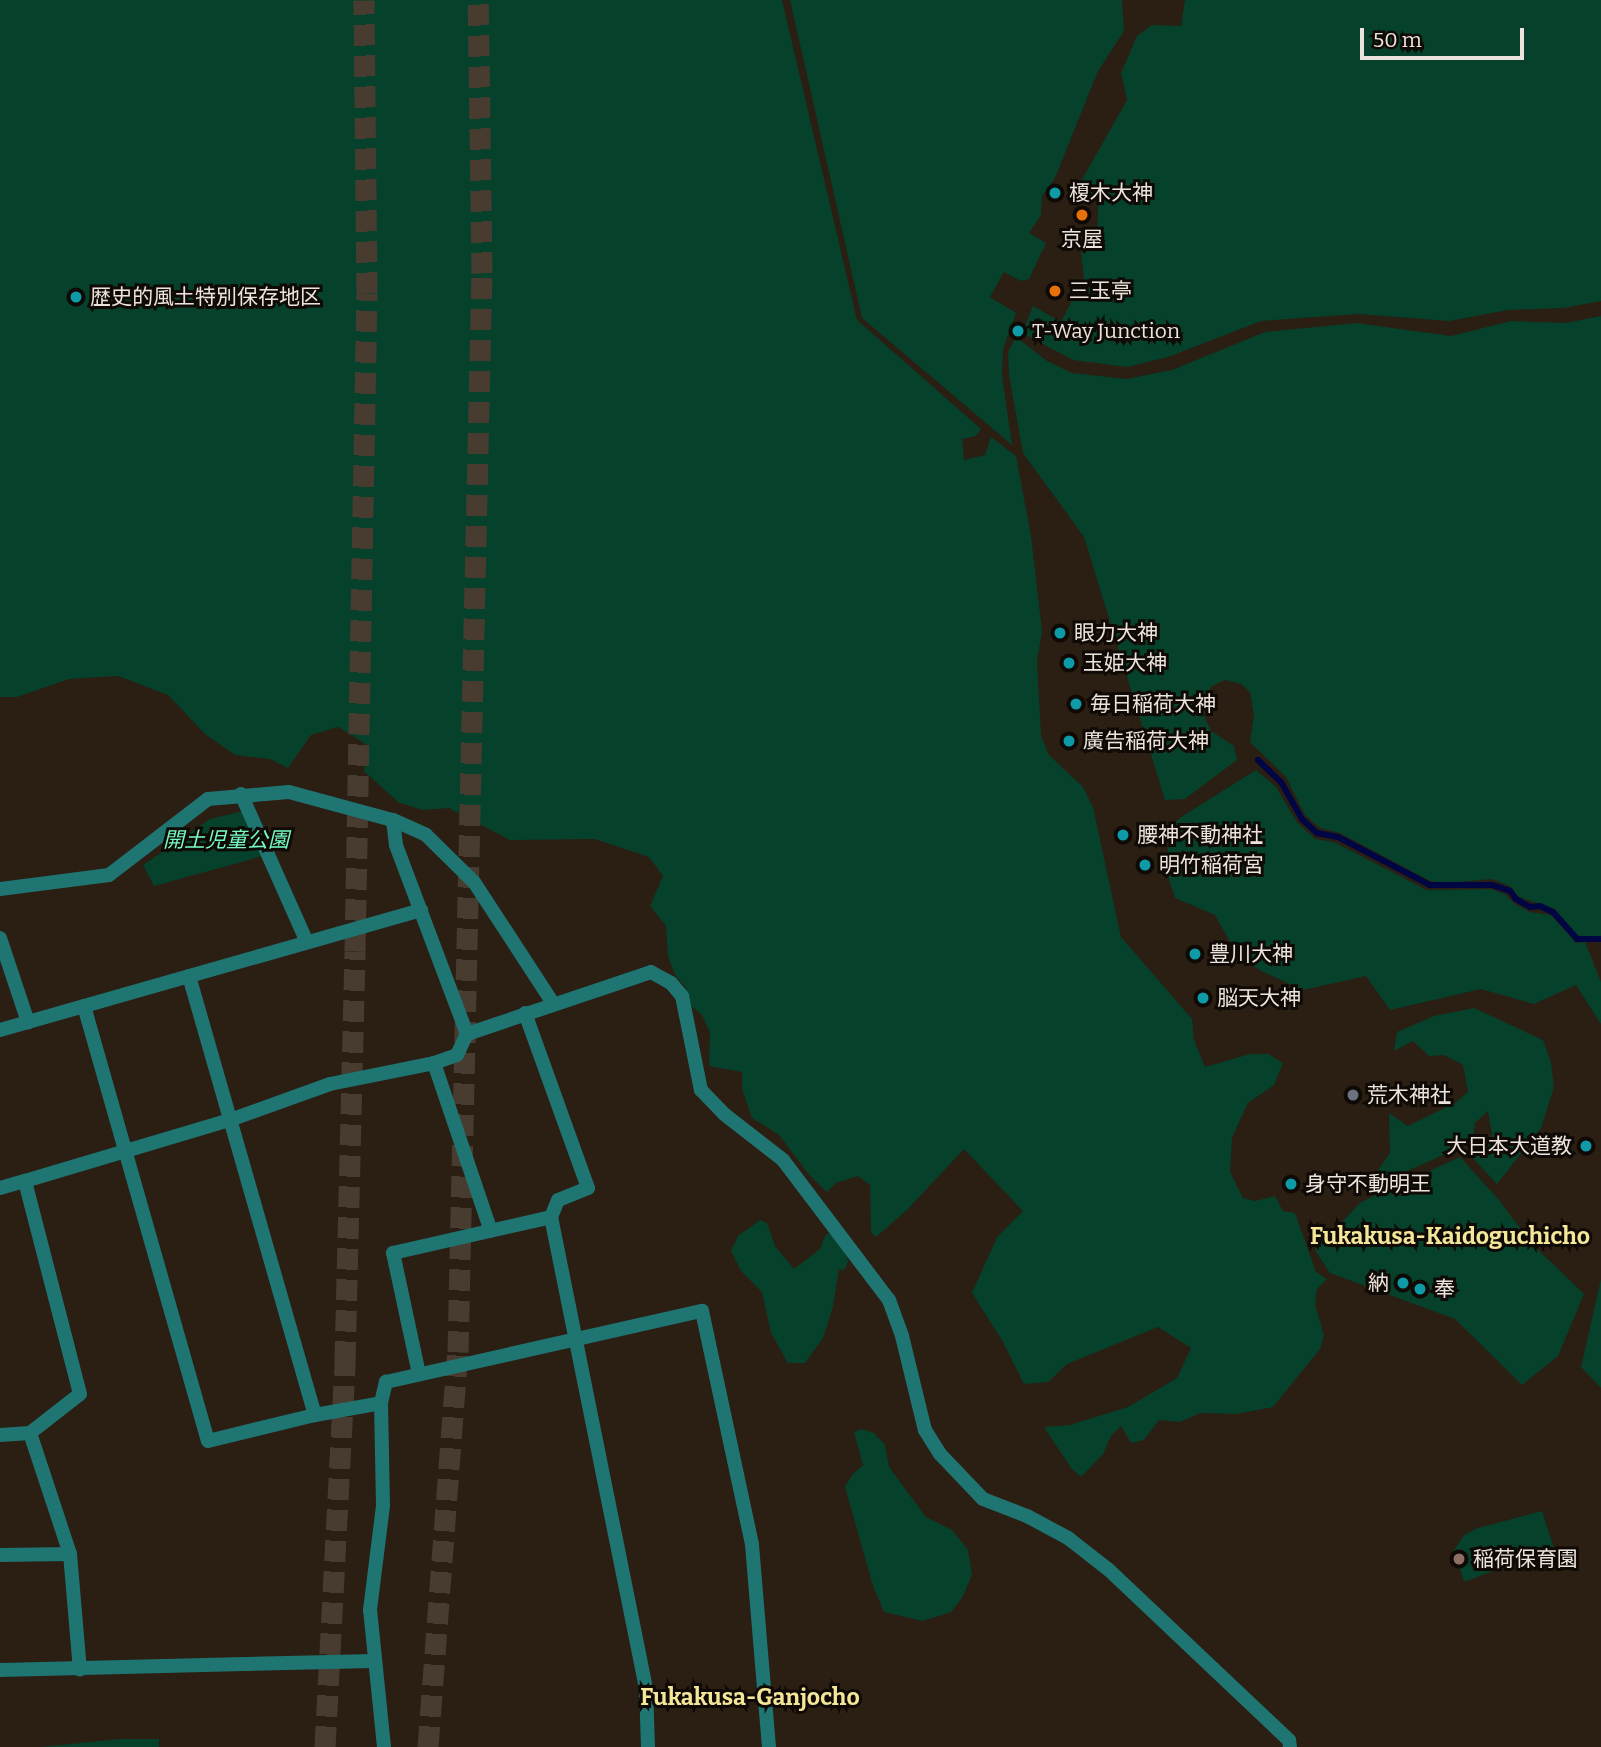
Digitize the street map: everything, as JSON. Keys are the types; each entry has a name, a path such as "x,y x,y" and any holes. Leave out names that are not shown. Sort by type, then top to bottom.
{"street":[{"path":"0,889 110,875 208,799 241,794 289,792 393,820 426,835 474,882 553,1003"},
{"path":"241,794 307,942"},
{"path":"393,820 396,845 467,1034"},
{"path":"0,1030 421,910"},
{"path":"0,938 28,1022"},
{"path":"0,1188 230,1120 331,1084 434,1063 457,1055 467,1034 651,972 671,983 682,996 701,1090 724,1114 783,1160 889,1300 902,1336 925,1430 940,1454 983,1499 1027,1516 1068,1538 1109,1570 1256,1713 1289,1740 1290,1747"},
{"path":"189,976 315,1415"},
{"path":"84,1006 208,1441 315,1415 380,1403"},
{"path":"525,1013 588,1188 558,1200 551,1217 646,1686 648,1747"},
{"path":"434,1063 491,1231"},
{"path":"0,1435 30,1433 80,1394 25,1181"},
{"path":"419,1374 393,1253 551,1217"},
{"path":"384,1747 373,1661 370,1610 383,1506 380,1403 386,1382 702,1311 752,1545 769,1747"},
{"path":"30,1433 71,1554 80,1670"},
{"path":"0,1555 71,1554"},
{"path":"0,1670 373,1661"}],"green space":[{"path":"0,0 782,0 857,320 981,429 976,436 962,439 964,460 985,455 991,437 1016,456 1031,536 1042,631 1037,661 1041,736 1049,755 1083,787 1093,807 1121,937 1192,1019 1194,1040 1205,1067 1250,1054 1268,1054 1283,1063 1274,1085 1248,1103 1232,1138 1230,1172 1243,1198 1255,1201 1275,1196 1283,1211 1295,1213 1316,1272 1327,1279 1317,1289 1315,1305 1324,1335 1320,1349 1273,1407 1236,1414 1200,1413 1180,1422 1159,1420 1144,1440 1131,1443 1121,1426 1111,1436 1103,1454 1081,1477 1071,1468 1044,1427 1070,1425 1128,1407 1177,1378 1191,1348 1158,1327 1067,1364 1048,1382 1024,1384 1003,1342 972,1293 997,1237 1023,1211 964,1149 907,1210 876,1237 871,1232 870,1185 858,1176 836,1183 827,1192 810,1176 779,1135 752,1118 742,1089 742,1072 709,1066 710,1032 702,1015 690,1005 686,988 675,975 668,957 666,926 650,906 663,876 649,857 595,839 510,840 449,808 422,810 398,802 364,771 367,745 338,727 311,735 288,768 270,759 235,755 205,734 168,695 118,676 69,679 17,697 0,697"},
{"path":"790,0 1122,0 1124,31 1098,71 1055,178 1042,196 1041,215 1029,233 1046,243 1029,279 1021,281 1004,272 990,297 1016,313 1003,349 1002,375 1012,445 862,318"},
{"path":"1185,0 1601,0 1601,301 1564,308 1508,310 1449,321 1358,314 1261,321 1168,357 1127,367 1073,360 1022,333 1033,306 1061,322 1084,277 1081,253 1097,232 1099,195 1075,192 1127,100 1121,73 1137,36 1152,25 1181,26"},
{"path":"1601,316 1601,936 1578,936 1555,909 1519,897 1510,886 1492,879 1447,883 1430,881 1340,833 1320,828 1305,815 1286,777 1250,742 1254,715 1250,692 1241,684 1225,680 1212,686 1205,699 1204,716 1211,731 1234,746 1237,760 1185,799 1165,800 1084,537 1023,453 1009,375 1008,352 1016,337 1047,361 1072,373 1126,379 1172,370 1265,332 1356,323 1451,336 1511,321 1565,323"},
{"path":"1256,770 1276,787 1297,822 1315,839 1334,842 1427,890 1491,889 1505,894 1515,904 1530,912 1551,915 1576,943 1585,942 1601,982 1601,1024 1576,985 1534,1004 1481,989 1390,1010 1366,976 1303,990 1261,971 1245,960 1229,940 1215,915 1175,898 1169,880 1167,854 1173,825 1181,817"},
{"name":"開土児童公園","path":"243,811 263,856 154,886 143,865 210,819"},
{"path":"1474,1008 1543,1040 1551,1062 1554,1087 1541,1128 1497,1184 1470,1155 1492,1135 1488,1111 1475,1123 1474,1133 1457,1149 1373,1186 1373,1177 1390,1153 1389,1113 1408,1126 1455,1103 1468,1092 1463,1065 1444,1055 1429,1056 1413,1041 1394,1051 1397,1032 1434,1016"},
{"path":"1460,1157 1499,1200 1532,1244 1584,1294 1558,1356 1522,1385 1455,1319 1330,1273 1315,1250 1361,1202"},
{"path":"760,1220 767,1223 775,1246 794,1269 820,1249 826,1234 831,1233 845,1248 848,1262 844,1270 839,1269 833,1307 823,1338 805,1363 788,1363 771,1333 762,1292 741,1271 731,1251 738,1236"},
{"path":"1601,1279 1601,1388 1581,1367"},
{"path":"861,1429 874,1433 885,1445 889,1467 926,1517 952,1530 968,1550 972,1575 962,1598 951,1612 923,1621 884,1612 873,1586 845,1487 852,1475 863,1465 854,1432"},
{"path":"1542,1511 1554,1548 1464,1582 1454,1550 1464,1535 1478,1528"},
{"path":"119,1739 159,1739 159,1747 41,1747"}],"waterway":[{"path":"1258,760 1281,782 1302,819 1317,833 1338,837 1430,885 1492,885 1510,891 1516,899 1530,907 1540,906 1553,912 1577,939 1601,939"}],"tunnel":[{"path":"325,1747 345,1362 355,951 367,293 364,0"},
{"path":"428,1747 458,1352 482,273 478,0"}],"place":[{"name":"榎木大神","path":"1055,193"},
{"name":"京屋","path":"1082,215"},
{"name":"三玉亭","path":"1055,291"},
{"name":"歴史的風土特別保存地区","path":"76,297"},
{"name":"T-Way Junction","path":"1018,331"},
{"name":"眼力大神","path":"1060,633"},
{"name":"玉姫大神","path":"1069,663"},
{"name":"毎日稲荷大神","path":"1076,704"},
{"name":"廣告稲荷大神","path":"1069,741"},
{"name":"腰神不動神社","path":"1123,835"},
{"name":"明竹稲荷宮","path":"1145,865"},
{"name":"豊川大神","path":"1195,954"},
{"name":"脳天大神","path":"1203,998"},
{"name":"荒木神社","path":"1353,1095"},
{"name":"大日本大道教","path":"1586,1146"},
{"name":"身守不動明王","path":"1291,1184"},
{"name":"納","path":"1403,1283"},
{"name":"奉","path":"1420,1289"},
{"name":"稲荷保育園","path":"1459,1559"}],"district":[{"name":"Fukakusa-Kaidoguchicho","path":"1450,1236"},
{"name":"Fukakusa-Ganjocho","path":"750,1697"}]}
